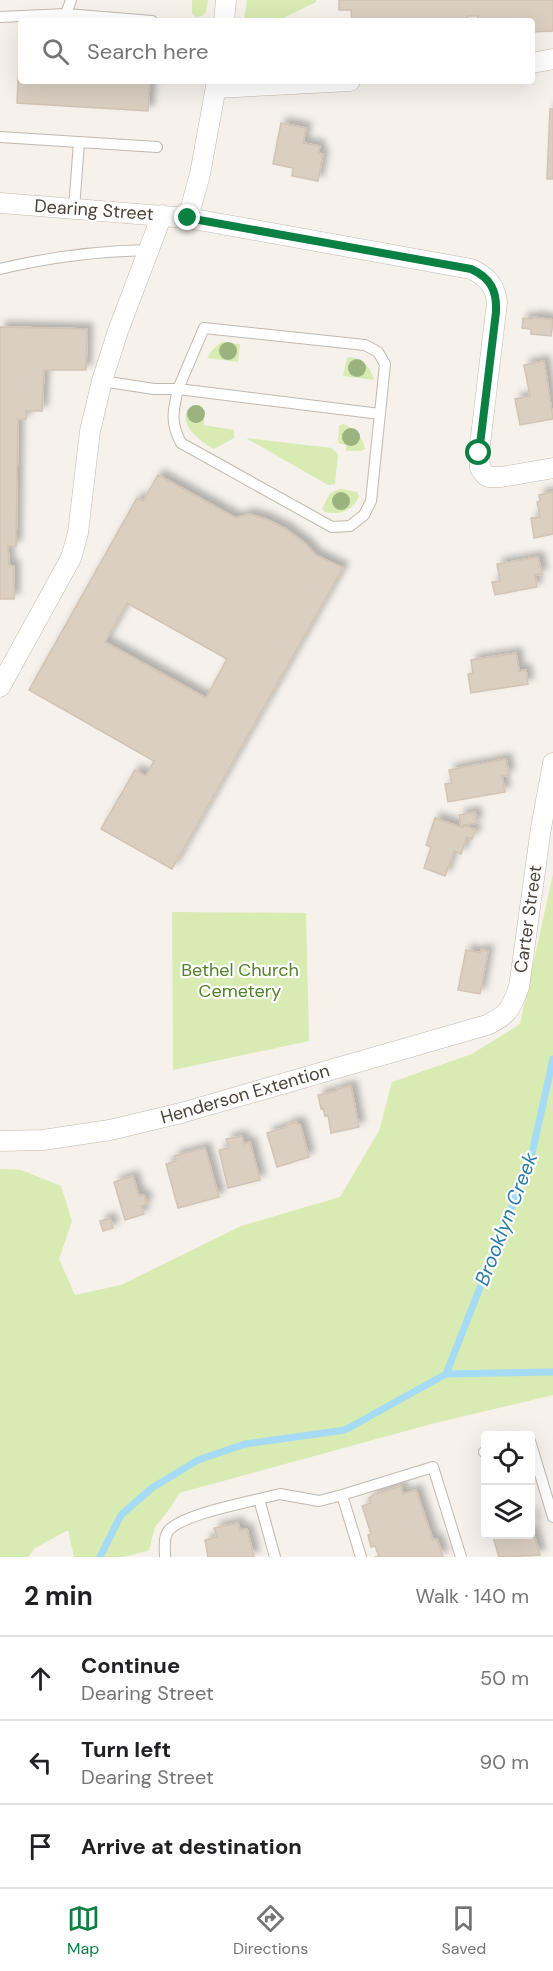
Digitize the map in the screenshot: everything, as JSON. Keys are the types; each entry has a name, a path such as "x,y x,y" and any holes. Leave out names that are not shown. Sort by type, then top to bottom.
{"street":[{"path":"224,18 226,0"},
{"path":"535,62 553,59"},
{"path":"188,218 200,174 216,85 250,84"},
{"name":"Dearing Street","path":"0,203 188,218 471,269 487,278 493,286 497,302 479,453 482,472 489,477 501,477 553,468"},
{"path":"0,687 71,558 78,533 90,431 102,381 118,331 162,215"},
{"name":"Carter Street","path":"487,1025 504,1017 519,987 541,828 553,764"},
{"name":"Henderson Extention","path":"0,1141 43,1140 120,1128 181,1113 487,1025"}],"lane":[{"path":"66,14 71,0"},
{"path":"0,17 66,14 115,18"},
{"path":"0,137 157,147"},
{"path":"74,209 79,142"},
{"path":"0,269 28,262 104,251 149,250"},
{"path":"204,328 365,345 378,352 385,364 371,501 364,515 350,526 332,527 181,443 174,430 172,413 178,389 204,328"},
{"path":"102,381 154,389 178,389 380,414"},
{"path":"535,1455 553,1517"},
{"path":"165,1557 164,1542 168,1530 183,1520 280,1494 320,1501 433,1467 461,1557"},
{"path":"342,1495 361,1557"},
{"path":"259,1499 274,1557"}],"green space":[{"path":"192,0 208,0 206,12 202,16 196,17 192,13"},
{"path":"247,0 316,0 283,18 244,18"},
{"path":"222,342 240,344 238,362 207,358"},
{"path":"351,357 366,365 374,380 343,376 347,358"},
{"path":"193,405 200,405 204,410 204,425 234,430 234,438 214,449 202,441 190,430 185,417"},
{"path":"343,424 358,434 365,449 346,451 346,445 338,443 339,426"},
{"path":"246,438 332,448 338,454 335,484 328,485"},
{"path":"341,489 357,492 359,496 345,511 325,512 322,509 330,493"},
{"path":"553,874 553,1395 435,1423 179,1493 155,1527 147,1551 124,1557 74,1557 68,1530 35,1548 28,1557 0,1557 0,1169 21,1170 61,1186 72,1221 59,1259 75,1295 121,1285 241,1226 340,1197 379,1131 392,1082 472,1054 520,1024"},
{"name":"Bethel Church Cemetery","path":"172,912 306,913 309,1041 173,1070"}],"building":[{"path":"339,0 553,0 553,31 535,32 535,18 467,16 467,18 352,18 351,10 339,10"},
{"path":"18,84 150,84 148,111 17,103"},
{"path":"550,109 553,109 553,179 547,179"},
{"path":"281,123 306,128 303,143 320,146 318,153 323,154 318,181 292,176 293,168 273,164"},
{"path":"533,317 553,320 551,336 531,334 531,329 522,328 523,318 532,319"},
{"path":"0,327 87,329 86,370 44,370 42,411 26,411 26,419 18,419 16,546 8,546 9,565 14,566 14,599 0,599"},
{"path":"544,361 553,419 520,425 515,399 530,396 524,365"},
{"path":"158,475 236,518 249,514 286,529 316,555 343,568 172,869 101,829 135,770 146,776 154,761 29,690 137,498 143,501","holes":["127,603 227,659 206,698 105,642"]},
{"path":"553,492 553,534 534,538 531,518 540,517 537,502 540,501 539,495"},
{"path":"538,557 542,574 535,575 537,587 495,595 492,582 500,581 497,564"},
{"path":"516,653 519,671 526,670 528,684 471,693 468,674 473,673 471,660"},
{"path":"506,759 509,775 502,776 505,792 448,802 445,784 452,783 449,770"},
{"path":"475,812 477,823 461,826 459,815"},
{"path":"435,818 476,830 472,839 467,837 461,854 454,851 445,876 424,868 431,847 426,845"},
{"path":"466,950 480,953 481,950 488,951 480,994 458,990"},
{"path":"351,1086 359,1127 331,1133 328,1115 325,1116 323,1108 321,1109 318,1095"},
{"path":"297,1122 300,1124 309,1157 277,1167 267,1133"},
{"path":"242,1136 244,1144 250,1142 260,1180 228,1188 219,1150 229,1148 226,1139"},
{"path":"205,1148 219,1197 178,1208 166,1164 176,1161 174,1156"},
{"path":"133,1176 139,1196 144,1195 147,1204 141,1206 144,1214 125,1220 114,1182"},
{"path":"110,1218 113,1228 103,1231 100,1221"},
{"path":"401,1486 403,1494 416,1490 433,1540 437,1539 443,1557 375,1557 379,1556 375,1546 371,1547 368,1535 371,1534 362,1506 371,1503 369,1498 373,1495"},
{"path":"238,1523 240,1530 247,1529 254,1557 208,1557 205,1540 217,1537 214,1528"},
{"path":"535,1538 540,1555 499,1557 494,1539"}],"waterway":[{"name":"Brooklyn Creek","path":"446,1374 531,1158 553,1059"},
{"path":"100,1557 121,1515 152,1488 198,1460 245,1444 345,1430 446,1374 553,1372"}],"route":[{"path":"188,218 471,269 487,278 493,286 497,302 479,453"}]}
